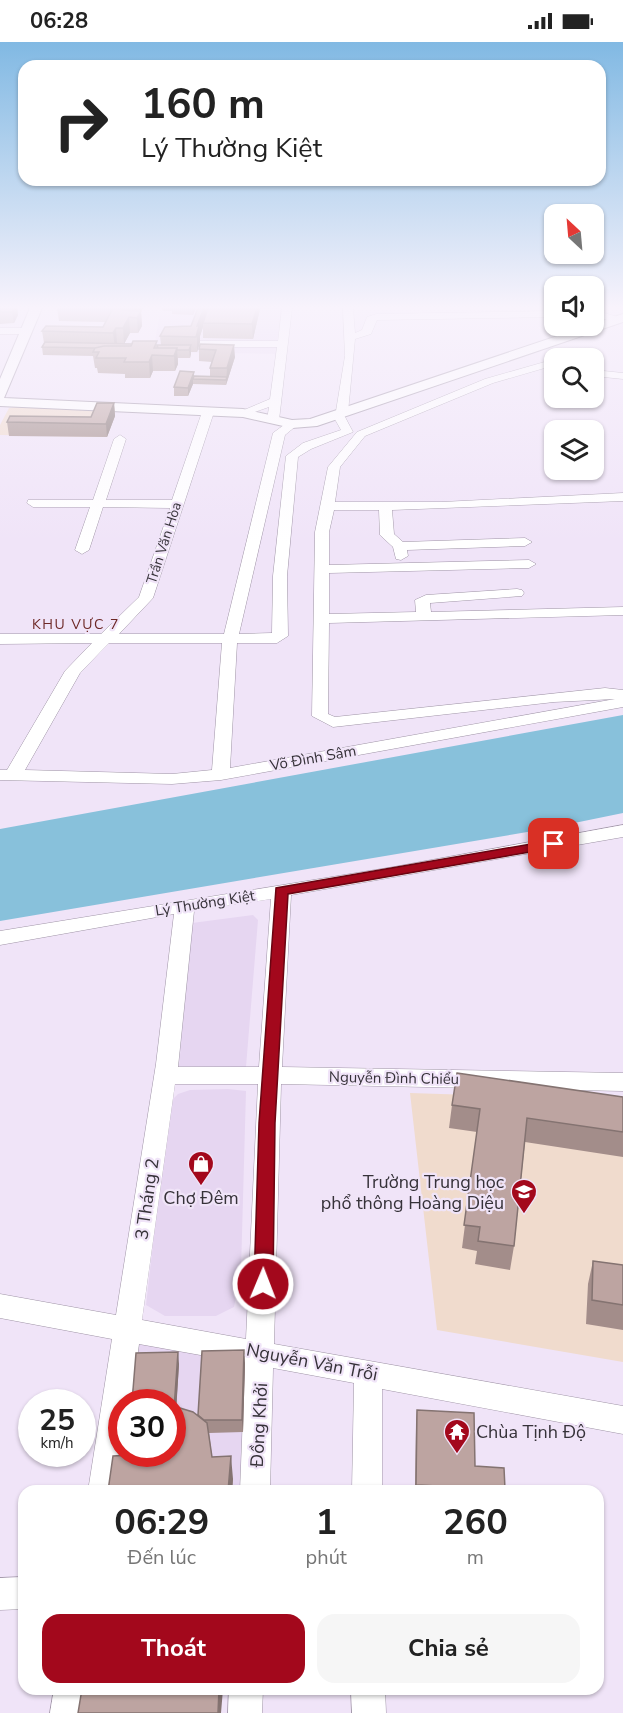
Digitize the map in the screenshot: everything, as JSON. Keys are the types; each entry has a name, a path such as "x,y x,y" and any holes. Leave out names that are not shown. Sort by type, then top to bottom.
{"main road":[{"path":"0,402 243,413 292,424 312,423 420,386"}],"street":[{"path":"273,420 278,386"},
{"path":"0,639 270,639 280,636 280,576 292,456 307,446 346,432 347,429 340,413 346,386"},
{"path":"476,386 427,404 361,434 334,467 322,532 320,716 333,722 554,697 605,693 623,695"},
{"path":"243,413 276,401"},
{"name":"Trần Văn Hòa","path":"7,775 73,671 146,598 208,412"},
{"path":"221,775 231,639 279,433 292,424"},
{"path":"82,550 120,439"},
{"path":"328,506 454,506 623,496"},
{"path":"33,503 177,504"},
{"path":"385,506 387,535 400,546 525,542"},
{"path":"400,546 402,570"},
{"path":"321,569 402,570 529,564"},
{"path":"424,616 422,600 426,599 517,593"},
{"path":"320,619 623,611"},
{"name":"Võ Đình Sâm","path":"7,775 172,779 221,775 623,703"},
{"name":"Lý Thường Kiệt","path":"0,938 623,831"},
{"name":"Đồng Khởi","path":"255,1485 262,1353 270,1076 281,891"},
{"name":"3 Tháng 2","path":"104,1485 165,1076 185,906"},
{"name":"Nguyễn Đình Chiểu","path":"165,1076 623,1082"},
{"name":"Nguyễn Văn Trỗi","path":"0,1306 623,1420"},
{"path":"367,1485 368,1372"},
{"path":"0,1594 18,1593"},
{"path":"67,1713 69,1695"},
{"path":"245,1713 246,1695"},
{"path":"368,1695 369,1713"}],"shaded area":[{"path":"20,406 113,410 103,437 0,435 0,425 9,408"},
{"path":"253,915 258,920 246,1067 179,1066 192,923"},
{"name":"Chợ Đêm","path":"190,1090 246,1091 241,1270 234,1307 216,1316 165,1316 146,1305 169,1103 178,1094"},
{"name":"Trường Trung học phổ thông Hoàng Diệu","path":"410,1093 623,1100 623,1362 437,1330"},
{"path":"130,1339 255,1360 247,1485 108,1485 111,1467 186,1467 186,1389 122,1389"}],"water":[{"path":"623,715 623,813 545,829 0,921 0,829"}],"building":[{"path":"97,403 114,403 106,424 7,422 10,416 91,417"},
{"path":"457,1073 623,1097 623,1132 527,1118 514,1246 478,1241 480,1227 464,1225 480,1109 452,1105"},
{"path":"593,1261 623,1265 623,1305 592,1300"},
{"path":"244,1350 242,1420 204,1420 198,1415 202,1351"},
{"path":"178,1352 175,1389 133,1389 136,1353"},
{"path":"186,1410 193,1412 207,1423 212,1457 231,1456 229,1485 109,1485 111,1467 186,1467"},
{"path":"417,1410 474,1413 475,1466 504,1468 505,1485 416,1485"},
{"path":"81,1695 219,1695 218,1713 78,1713"}],"place":[{"name":"Chợ Đêm","path":"201,1187"},
{"name":"Trường Trung học phổ thông Hoàng Diệu","path":"524,1215"},
{"name":"Chùa Tịnh Độ","path":"457,1455"}],"district":[{"name":"KHU VỰC 7","path":"76,624"}],"route":[{"path":"263,1284 267,1123 281,891 554,844"}]}
